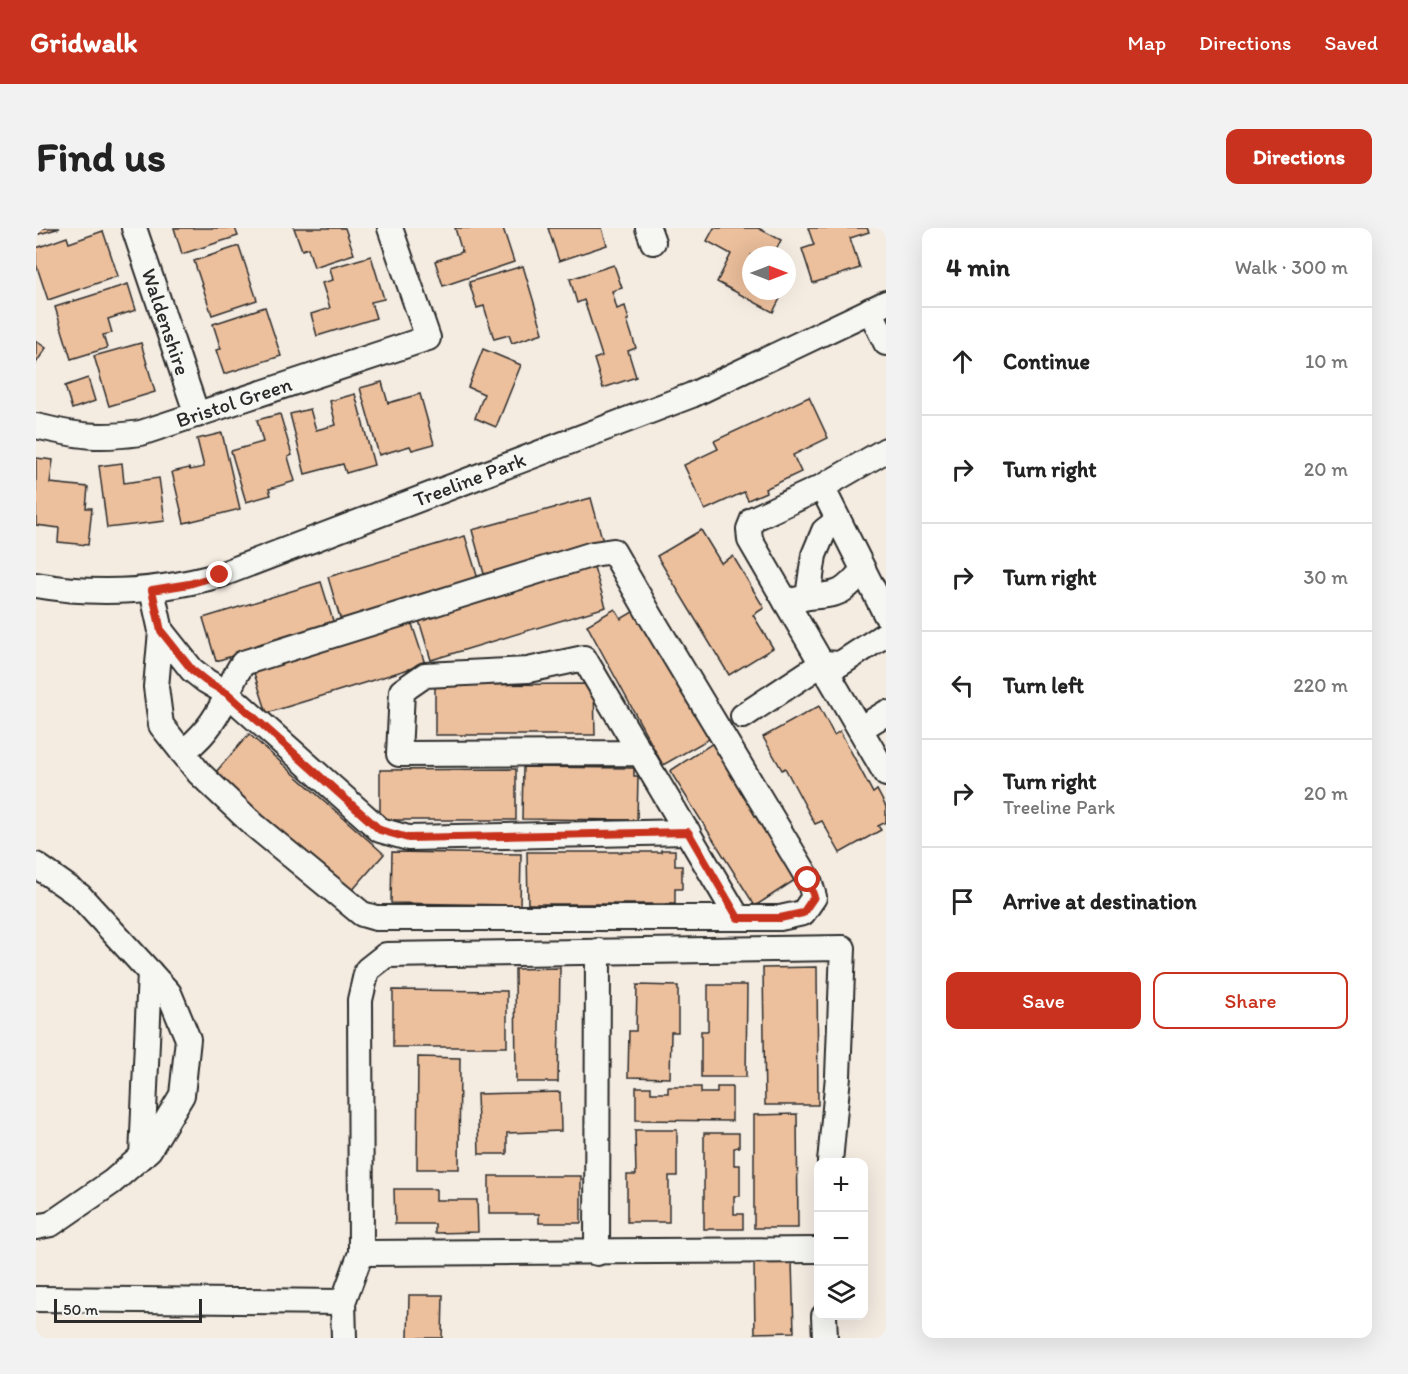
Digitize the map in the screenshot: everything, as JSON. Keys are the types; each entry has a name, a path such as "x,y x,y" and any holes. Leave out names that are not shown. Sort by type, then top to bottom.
{"street":[{"name":"Waldenshire","path":"134,228 197,415"},
{"name":"Bristol Green","path":"36,426 75,435 114,437 141,433 428,338 390,228"},
{"path":"878,306 886,343"},
{"name":"Treeline Park","path":"36,585 95,592 152,590 189,584 220,575 692,395 878,306"},
{"path":"886,450 822,487 753,519 749,529 750,540 797,600 823,663 886,774"},
{"path":"822,487 886,615"},
{"path":"797,600 824,531 838,520"},
{"path":"152,590 161,631 156,687 161,725 199,773 254,825 362,914 376,918 780,918 803,913 814,897 808,880 613,551 593,554 243,663 233,677 217,717 196,742 183,752"},
{"path":"797,600 838,594 863,570"},
{"path":"161,631 192,670 228,694 380,830 408,838 688,832"},
{"path":"743,716 823,663 840,664 886,634"},
{"path":"641,753 399,754 402,691 425,675 528,670 584,658 641,753 688,832 738,918"},
{"path":"156,687 192,670"},
{"path":"860,729 886,713"},
{"path":"36,865 80,896 169,993 188,1039 182,1095 149,1150 112,1182 51,1224 36,1227"},
{"path":"344,1338 343,1302 361,1253 360,1000 367,970 386,955 843,948 838,1076 830,1158"},
{"path":"597,1253 598,951"},
{"path":"142,1157 150,972"},
{"path":"361,1253 814,1250"},
{"path":"36,1299 343,1302"},
{"path":"824,1320 825,1338"}],"building":[{"path":"37,228 60,228 39,234"},
{"path":"174,228 235,228 238,236 182,254"},
{"path":"294,228 345,228 354,254 314,267 308,248 302,250"},
{"path":"455,228 503,228 514,262 443,286 435,261 462,252"},
{"path":"548,228 602,228 607,245 559,261"},
{"path":"714,228 758,228 781,240 778,246 742,246 742,295 717,282 731,254 707,241"},
{"path":"808,228 867,228 869,232 850,238 860,268 813,283 802,249 814,245"},
{"path":"103,231 118,276 48,300 36,264 36,248 67,237 69,243"},
{"path":"239,246 257,300 212,315 194,261"},
{"path":"371,256 384,299 371,302 376,318 317,336 311,314 330,308 322,283 333,280 330,268"},
{"path":"614,265 622,288 612,291 617,309 625,306 629,320 627,320 636,348 628,351 636,377 603,388 594,359 602,356 584,300 577,303 570,279"},
{"path":"523,266 543,333 512,343 509,335 494,339 484,306 477,308 469,282"},
{"path":"128,284 136,310 108,319 112,333 103,335 107,348 71,359 55,307"},
{"path":"751,300 779,300 773,312"},
{"path":"265,307 281,356 224,374 216,350 221,349 213,324"},
{"path":"36,341 46,348 36,363"},
{"path":"141,343 155,392 109,406 94,356"},
{"path":"483,349 521,365 496,427 475,418 484,394 468,387"},
{"path":"88,378 95,401 72,409 65,386"},
{"path":"382,382 388,403 420,394 434,444 412,450 410,446 379,455 360,388"},
{"path":"355,394 374,465 346,473 343,464 305,474 290,414 310,409 316,430 336,425 330,401"},
{"path":"809,397 828,438 793,455 801,472 748,500 744,492 705,510 684,465 718,449 714,441"},
{"path":"280,414 292,455 288,457 295,481 269,489 271,495 246,502 231,451 263,442 257,420"},
{"path":"222,433 240,509 184,523 172,472 204,467 197,439"},
{"path":"36,458 53,460 50,483 88,487 86,508 92,508 88,545 58,542 59,528 36,525"},
{"path":"122,463 124,483 159,478 165,521 107,528 99,466"},
{"path":"591,498 603,542 484,574 472,530"},
{"path":"701,530 721,563 733,556 764,608 753,615 773,648 729,675 657,556"},
{"path":"465,536 478,579 341,621 328,577"},
{"path":"593,564 606,607 431,660 418,617"},
{"path":"321,582 334,624 216,661 203,618"},
{"path":"615,609 621,619 638,609 709,739 663,765 587,625"},
{"path":"411,621 425,664 267,713 253,670"},
{"path":"594,684 595,735 435,735 435,685"},
{"path":"819,706 834,735 840,731 873,793 877,790 886,807 886,822 878,826 881,830 840,853 822,821 815,824 785,768 782,770 763,737"},
{"path":"249,734 384,854 350,893 215,773"},
{"path":"713,743 798,878 755,906 670,771"},
{"path":"523,767 634,768 634,776 638,776 637,820 522,819"},
{"path":"516,769 516,820 380,820 380,770"},
{"path":"661,850 675,850 675,866 682,866 682,889 675,889 675,904 528,904 527,852 661,852"},
{"path":"392,852 521,854 520,905 391,903"},
{"path":"817,967 818,1105 765,1105 763,968"},
{"path":"560,968 558,1082 516,1082 515,969"},
{"path":"637,985 678,986 678,1032 671,1032 670,1078 628,1077 629,1031 636,1031"},
{"path":"708,985 747,985 746,1077 701,1077 701,1031 708,1031"},
{"path":"393,990 507,991 507,1047 393,1047"},
{"path":"418,1057 460,1058 459,1169 417,1169"},
{"path":"636,1087 651,1087 651,1093 668,1093 668,1087 701,1087 701,1093 717,1093 717,1087 732,1087 732,1121 636,1120"},
{"path":"560,1092 561,1131 507,1133 507,1154 479,1154 477,1094"},
{"path":"797,1114 798,1228 754,1228 754,1115"},
{"path":"635,1130 677,1130 677,1176 669,1176 669,1222 627,1222 627,1175 636,1175"},
{"path":"704,1133 739,1133 739,1147 734,1148 734,1165 740,1165 740,1196 734,1196 734,1214 743,1214 743,1229 704,1229"},
{"path":"489,1176 581,1176 581,1223 539,1223 539,1214 489,1214"},
{"path":"394,1189 436,1189 436,1200 477,1200 478,1232 435,1233 435,1224 395,1224"},
{"path":"792,1261 794,1332 755,1333 754,1262"},
{"path":"409,1295 443,1295 442,1338 408,1338"}],"route":[{"path":"220,575 189,584 152,590 161,631 192,670 228,694 380,830 408,838 688,832 738,918 780,918 803,913 814,897 808,880"}]}
